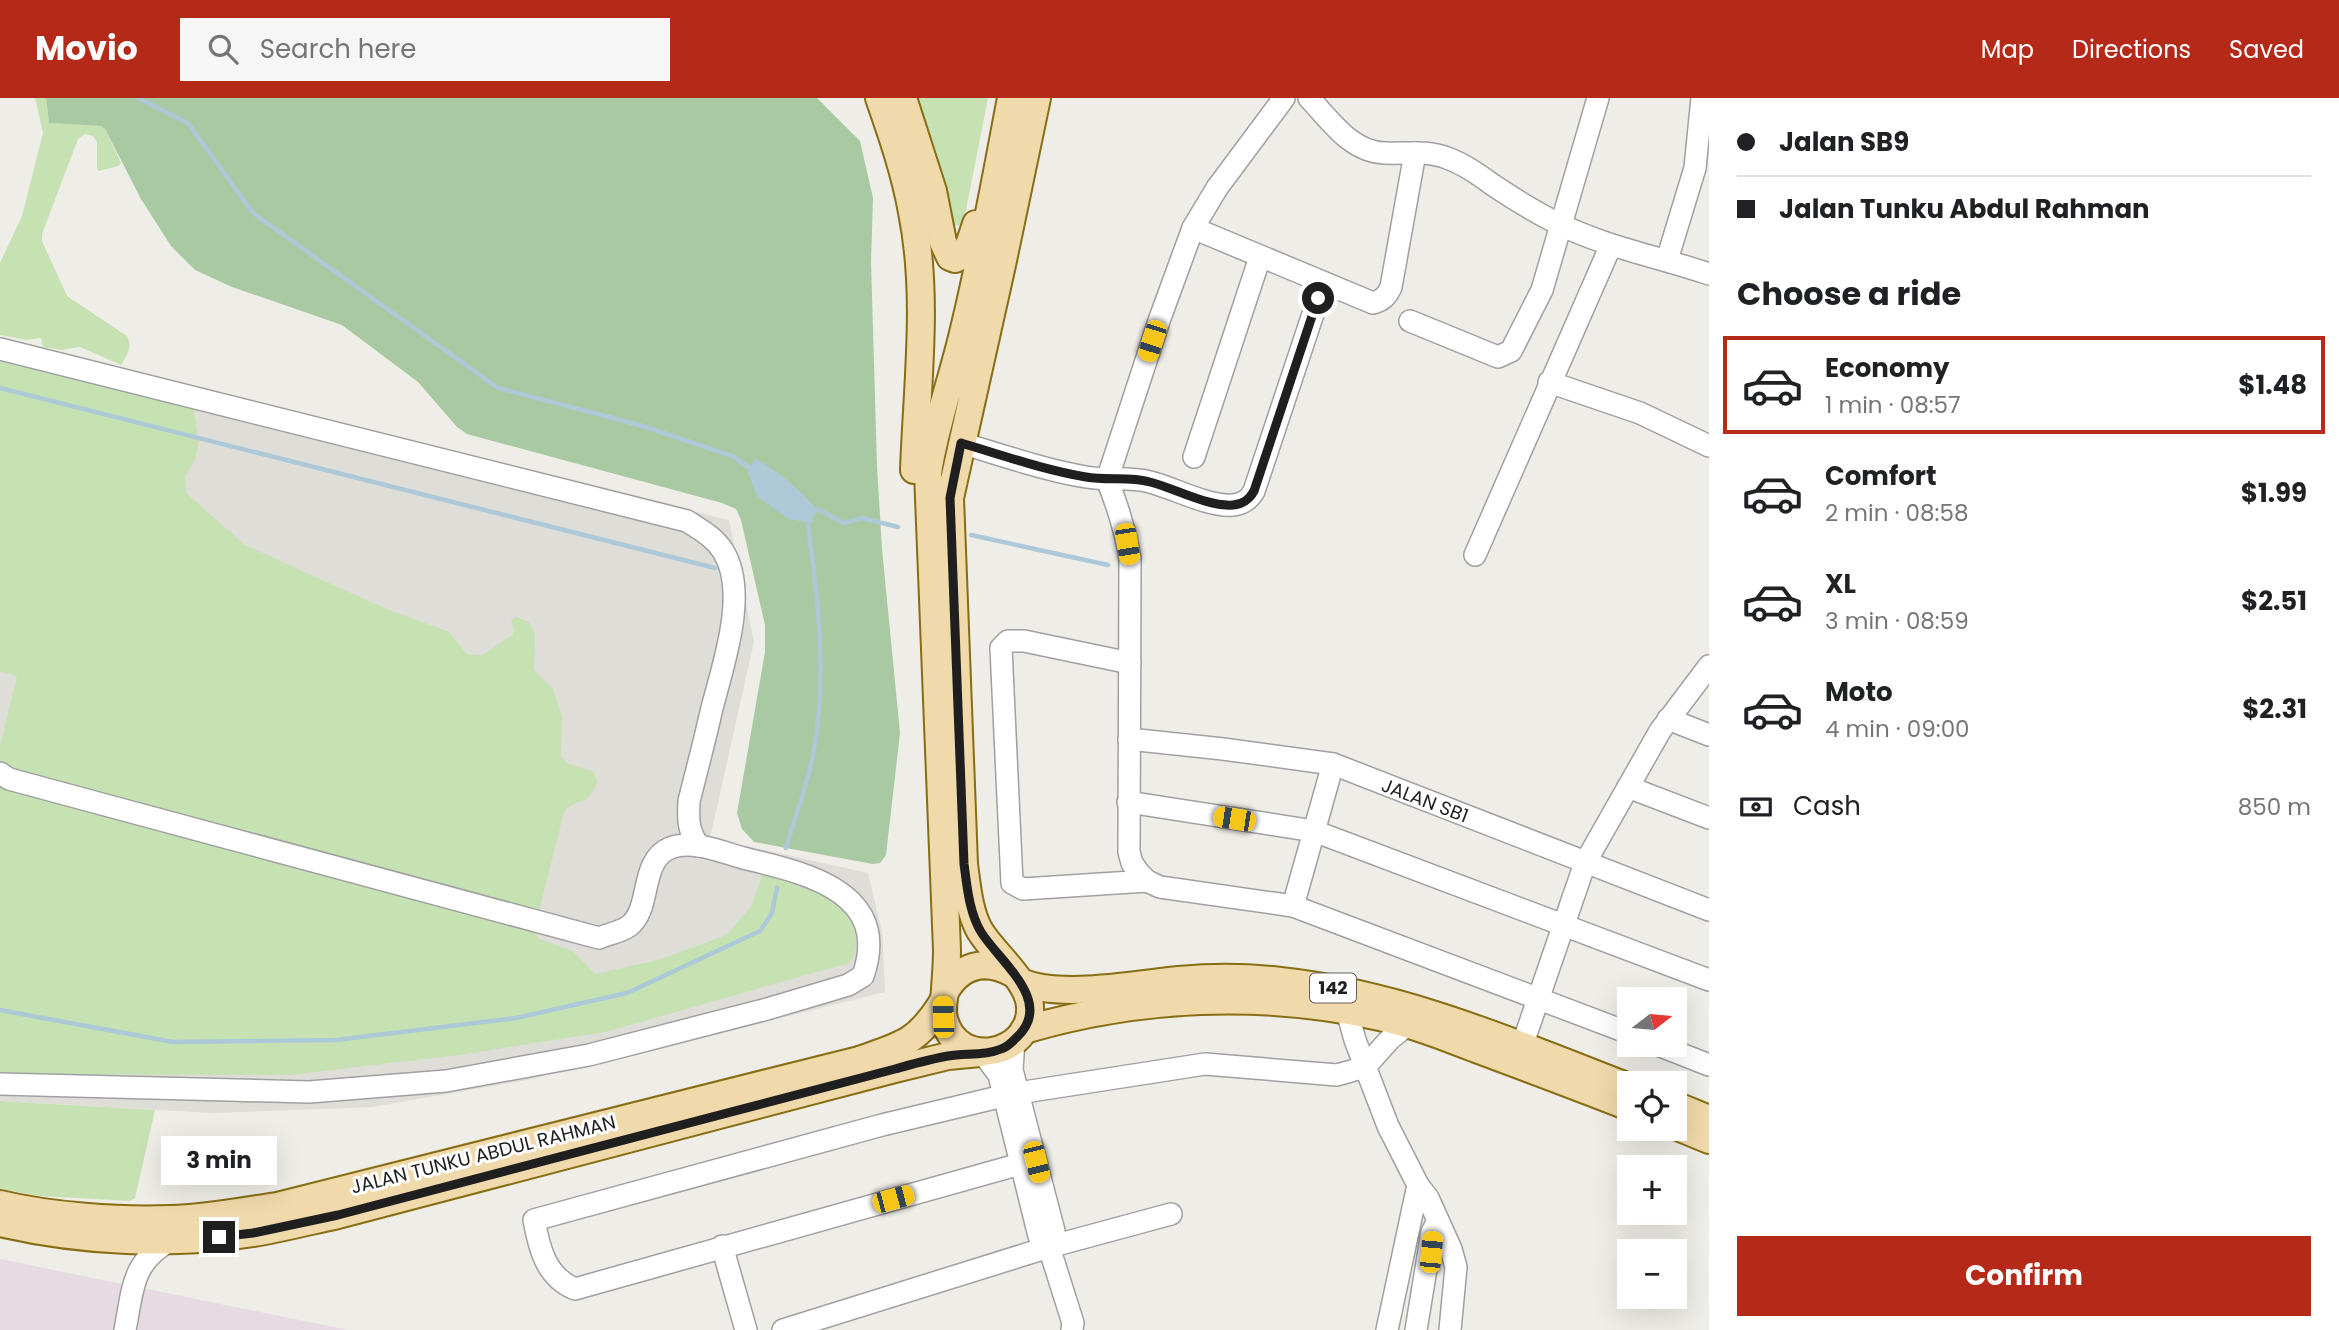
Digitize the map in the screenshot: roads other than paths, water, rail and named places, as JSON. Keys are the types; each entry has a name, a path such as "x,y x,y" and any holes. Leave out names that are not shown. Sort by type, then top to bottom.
{"main road":[{"path":"879,98 900,161 913,213 918,260 921,308 914,496 919,596 936,698"},
{"path":"903,98 933,191 946,251 955,259 966,254 973,236 1001,98"},
{"path":"982,1052 968,1049 956,1041 943,1017 947,950 928,473 932,445 963,335 980,260 1011,98"},
{"path":"1019,1035 1029,1018 1030,1006 1016,977 979,930 969,898 964,864 950,498 1037,98"},
{"name":"142","path":"944,998 952,980 961,971 987,964 1052,989 1085,989 1183,979 1278,980 1373,996 1424,1010 1617,1082"},
{"name":"JALAN TUNKU ABDUL RAHMAN","path":"0,1204 143,1220 187,1218 277,1206 859,1060 895,1048 914,1037 928,1026 944,998"},
{"name":"142","path":"982,1052 999,1050 1019,1035 1086,1013 1184,1001 1279,1002 1382,1018 1450,1039 1617,1102"},
{"name":"JALAN TUNKU ABDUL RAHMAN","path":"0,1223 110,1239 170,1240 253,1233 338,1215 895,1069 948,1056 982,1052"},
{"path":"1687,1110 1709,1119"},
{"path":"1687,1131 1709,1140"}],"street":[{"path":"1284,98 1223,179 1193,228 1160,318 1107,480 1125,529 1130,558 1128,802 1129,852 1132,863 1147,881 1160,887 1293,906 1617,1029"},
{"path":"1309,98 1360,148 1384,153 1431,154 1461,164 1528,208 1561,225 1611,245 1709,274"},
{"path":"1410,321 1498,357 1511,351 1542,290 1598,98"},
{"path":"1667,260 1695,169 1702,98"},
{"path":"1193,228 1373,303 1385,298 1388,293 1415,153"},
{"path":"1475,555 1611,245"},
{"path":"1194,457 1260,257"},
{"path":"961,443 1065,473 1107,480 1135,478 1216,503 1230,505 1249,499 1323,284"},
{"path":"0,349 687,521 710,535 724,552 732,572 734,596 732,631 689,801 690,834 699,846"},
{"path":"1549,382 1640,413 1709,446"},
{"path":"1130,663 1024,641 1008,641 1001,648 1012,883 1023,889 1147,881"},
{"path":"1522,1046 1585,863 1668,719 1709,666"},
{"path":"1668,719 1709,735"},
{"name":"JALAN SB1","path":"1129,739 1333,764 1709,910"},
{"path":"1293,906 1333,764"},
{"path":"0,774 9,779 599,938 629,926 638,915 657,857 671,848 699,846 806,875 842,892 855,905 864,920 869,941 869,958 863,976 848,985 589,1055 446,1081 309,1092 0,1084"},
{"path":"1628,787 1709,818"},
{"path":"1128,802 1314,831 1709,980"},
{"path":"1347,1011 1388,1126 1418,1185 1428,1198 1451,1249 1456,1267 1450,1330"},
{"path":"1020,1164 575,1289 562,1284 540,1253 534,1220 882,1125 1011,1094 1205,1064 1337,1075 1365,1067 1390,1039 1406,1026"},
{"path":"1019,1035 1012,1070 1011,1094 1020,1164 1039,1236 1049,1247 1073,1323 1072,1330"},
{"path":"982,1052 1011,1094 1054,1231 1049,1247"},
{"path":"1687,1056 1709,1065"},
{"path":"1387,1330 1418,1185"},
{"path":"783,1330 1049,1247 1171,1214"},
{"path":"1416,1330 1432,1232 1438,1221"},
{"path":"110,1239 131,1260 136,1273 128,1329"},
{"path":"136,1273 156,1248 170,1240"},
{"path":"722,1247 746,1330"}],"water":[{"path":"755,458 787,480 815,507 812,523 788,519 757,496 748,473"}],"waterway":[{"path":"138,98 188,123 253,213 498,388 643,426 732,456 752,472"},
{"path":"0,388 715,568"},
{"path":"813,513 817,509 844,523 862,518 898,527"},
{"path":"786,848 813,755 820,696 818,607 807,518"},
{"path":"971,535 1108,565"},
{"path":"0,1010 173,1042 336,1040 516,1018 627,993 760,931 772,913 777,888"}]}
